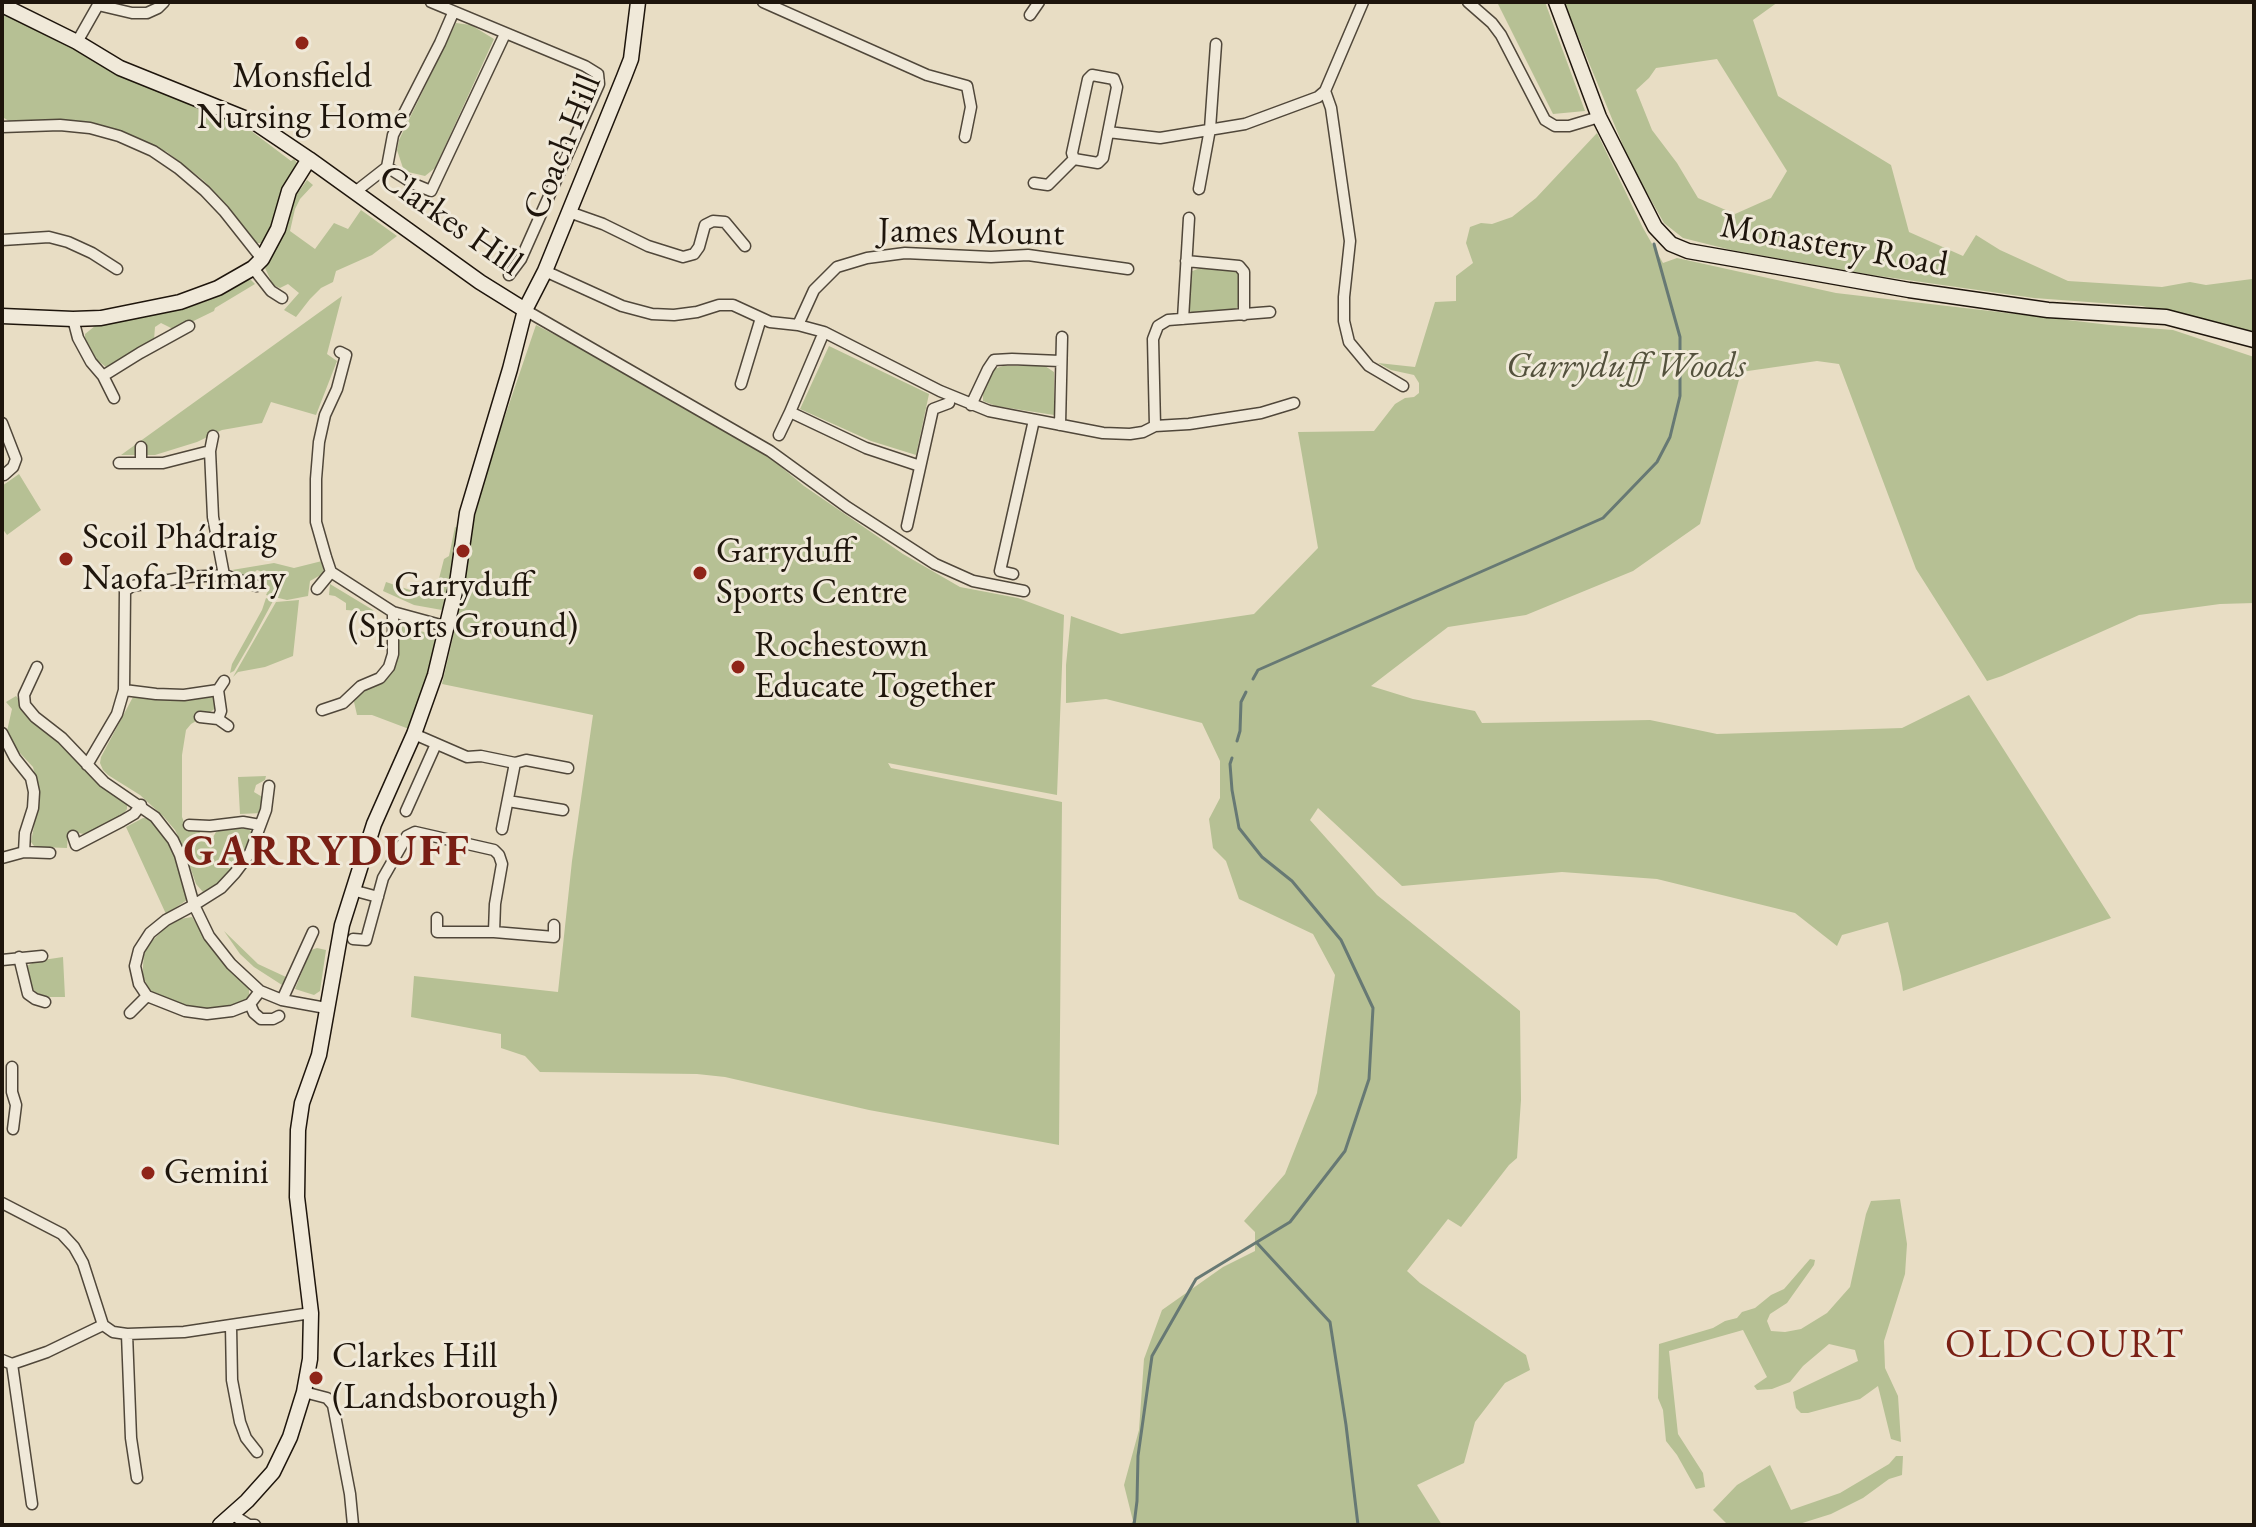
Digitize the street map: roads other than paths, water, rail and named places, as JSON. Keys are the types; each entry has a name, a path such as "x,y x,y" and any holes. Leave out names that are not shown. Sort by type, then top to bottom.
{"street":[{"path":"77,42 95,3 132,13 147,13 164,2"},
{"path":"431,2 598,74 599,84 521,259 509,275"},
{"name":"Coach Hill","path":"220,1525 273,1472 290,1437 304,1392 310,1359 311,1313 297,1197 300,1114 319,1055 342,925 374,824 427,700 448,627 467,513 525,310 545,271 631,59 638,2"},
{"path":"763,2 927,75 967,86 971,107 965,137"},
{"path":"1030,15 1039,2"},
{"path":"1108,132 1160,138 1245,124 1318,97 1325,91 1363,2"},
{"path":"1468,2 1501,35 1545,120 1555,126 1569,126 1599,117"},
{"name":"Monastery Road","path":"1556,2 1599,117 1655,227 1671,244 1688,251 1840,279 2048,310 2166,317 2254,340"},
{"name":"Clarkes Hill","path":"2,5 77,42 120,68 254,122 480,282 525,310"},
{"path":"355,192 387,167 393,135 453,13"},
{"path":"387,167 431,191 505,34"},
{"path":"1199,189 1210,129 1216,44"},
{"path":"1092,75 1114,79 1117,87 1103,158 1098,163 1074,159 1072,153 1088,79 1092,75"},
{"path":"1325,91 1331,108 1350,241 1344,297 1348,338 1369,366 1403,386"},
{"path":"2,127 60,125 90,128 119,136 153,151 178,168 224,211 271,291 282,298"},
{"path":"2,316 101,318 180,302 218,288 257,264 278,229 289,191 309,159"},
{"path":"1034,183 1048,185 1074,159"},
{"path":"569,212 603,224 648,246 683,257 694,254 705,225 713,221 725,222 745,246"},
{"path":"1183,319 1189,218"},
{"path":"2,240 49,237 92,253 117,269"},
{"name":"James Mount","path":"798,325 814,290 837,267 867,258 905,253 991,257 1028,255 1128,269"},
{"path":"1186,261 1239,266 1244,272 1244,315"},
{"path":"545,271 622,306 652,314 674,315 733,305 770,322 824,332 971,405 1103,433 1143,432 1155,426 1261,413 1294,403"},
{"path":"525,310 770,451 847,507 935,564 973,581 1024,591"},
{"path":"1155,426 1153,339 1158,326 1168,320 1270,312"},
{"path":"741,384 761,318"},
{"path":"73,319 78,338 114,398"},
{"path":"103,376 189,326"},
{"path":"779,435 824,332"},
{"path":"1060,425 1062,337"},
{"path":"340,352 346,355 337,389 325,415 316,479 316,522 331,572 393,612 448,627"},
{"path":"971,405 994,360 1060,361"},
{"path":"907,526 933,409 949,403"},
{"path":"790,412 866,448 920,466"},
{"path":"1013,574 1000,571 1034,420"},
{"path":"2,423 16,459 4,475"},
{"path":"213,436 210,451 213,517 224,575"},
{"path":"141,447 141,463"},
{"path":"119,463 163,463 210,451"},
{"path":"317,589 331,572"},
{"path":"87,765 117,714 124,690 125,591 132,586 187,577 224,575 257,586"},
{"path":"322,710 343,703 361,686 380,678 389,667 393,654 393,612"},
{"path":"37,667 24,695 25,705 104,782 155,817 180,855 194,905 209,936 231,964 260,991 282,1000 326,1008"},
{"path":"124,690 184,695 221,685 223,722 200,717"},
{"path":"2,733 15,758 31,778 34,792 24,852"},
{"path":"414,734 467,757 481,756 515,763 526,760 568,768"},
{"path":"406,811 436,744"},
{"path":"502,829 515,763"},
{"path":"260,991 250,1004 232,1011 207,1014 185,1011 147,996 139,984 135,966 139,950 150,933 166,920 221,888 250,853 266,810 269,786"},
{"path":"508,801 563,810"},
{"path":"73,836 76,845 134,814 141,805"},
{"path":"189,825 243,822 260,825"},
{"path":"353,939 366,940 383,878 407,836 415,832 494,850 502,864 494,932"},
{"path":"2,858 24,852 50,853"},
{"path":"352,890 378,897"},
{"path":"437,918 437,932 494,932 554,937 554,925"},
{"path":"282,1000 313,932"},
{"path":"2,960 42,956"},
{"path":"19,957 28,994 45,1002"},
{"path":"130,1013 147,996"},
{"path":"250,1004 261,1019 279,1016"},
{"path":"12,1067 7,1090 16,1105 13,1129"},
{"path":"2,1203 62,1234 74,1247 83,1263 103,1325 113,1332 184,1332 311,1313"},
{"path":"32,1504 7,1362 47,1352 103,1325"},
{"path":"231,1326 232,1380 240,1422 246,1438 257,1452"},
{"path":"127,1334 131,1438 137,1478"},
{"path":"304,1392 327,1398 333,1405 353,1525"},
{"path":"233,1515 249,1525 255,1525"}],"waterway":[{"path":"1253,679 1258,670 1603,518 1657,462 1670,437 1680,396 1680,337 1654,244"},
{"path":"1237,741 1241,702 1246,692"},
{"path":"1134,1525 1138,1456 1152,1356 1196,1279 1290,1222 1345,1151 1369,1079 1373,1008 1341,940 1292,881 1262,857 1239,828 1232,790 1232,758"},
{"path":"1257,1243 1330,1322 1358,1525"}],"place":[{"name":"Monsfield Nursing Home","path":"302,43"},
{"name":"Garryduff (Sports Ground)","path":"463,551"},
{"name":"Scoil Phádraig Naofa Primary","path":"66,559"},
{"name":"Garryduff Sports Centre","path":"700,573"},
{"name":"Rochestown Educate Together","path":"738,667"},
{"name":"Gemini","path":"148,1173"},
{"name":"Clarkes Hill (Landsborough)","path":"316,1378"}],"district":[{"name":"GARRYDUFF","path":"327,853"},
{"name":"OLDCOURT","path":"2065,1346"}],"park label":[{"name":"Garryduff Woods","path":"1626,367"}]}
